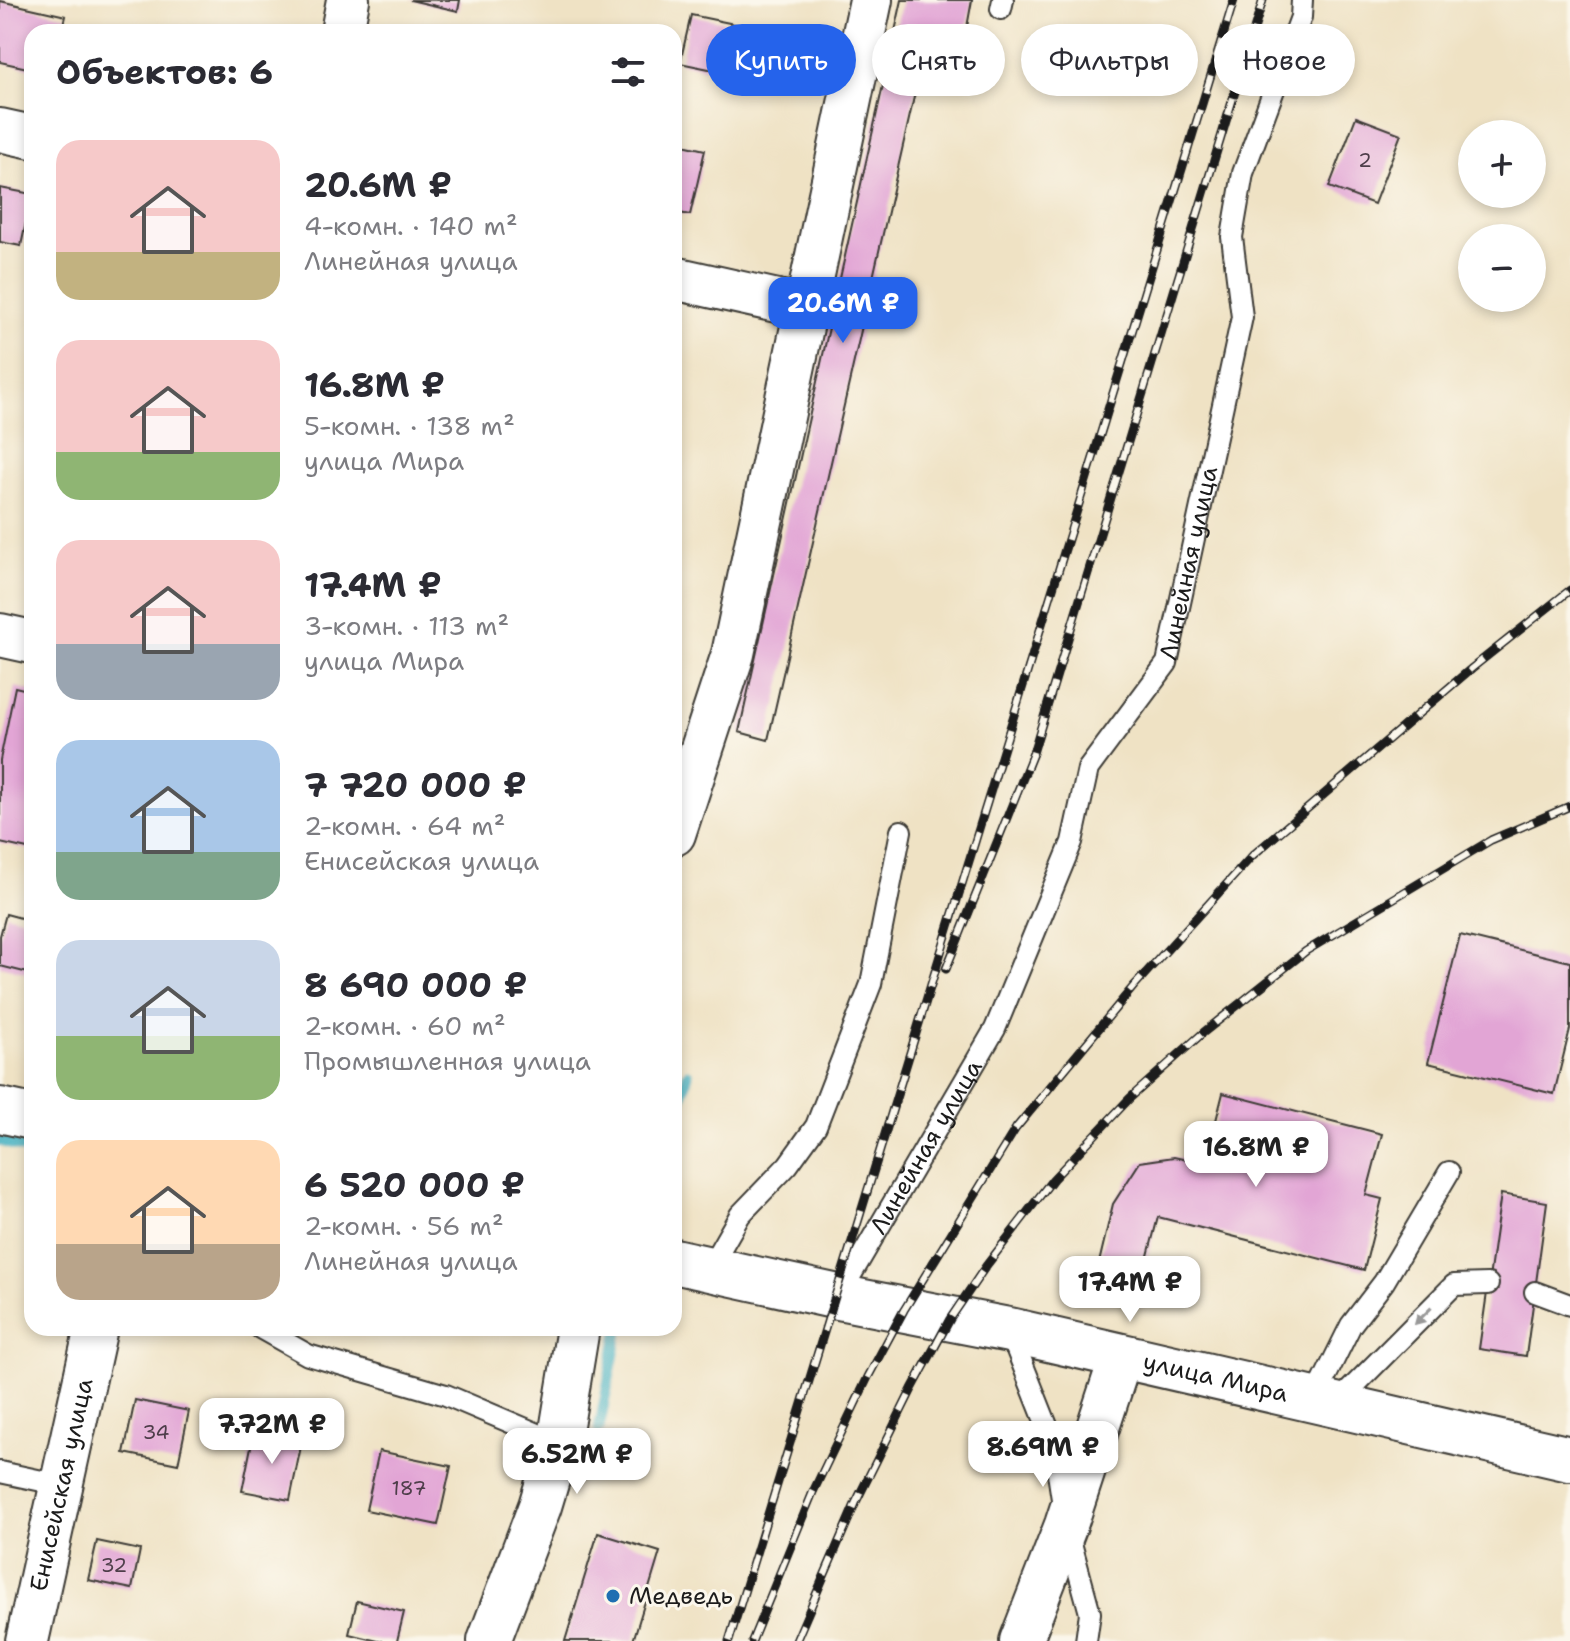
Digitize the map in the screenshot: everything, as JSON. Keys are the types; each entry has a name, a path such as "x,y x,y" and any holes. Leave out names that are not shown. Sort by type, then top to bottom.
{"main road":[{"path":"0,1110 24,1115"},
{"name":"улица Мира","path":"691,1265 1009,1330 1570,1459"}],"street":[{"path":"344,24 348,0"},
{"path":"682,810 733,654 871,0"},
{"path":"0,130 24,135"},
{"path":"682,280 804,307"},
{"path":"0,635 24,640"},
{"name":"Енисейская улица","path":"27,1641 94,1336"},
{"path":"489,1641 540,1506 559,1443 577,1336"},
{"path":"1021,1641 1066,1525 1121,1357"}],"lane":[{"name":"Линейная улица","path":"838,1297 995,1029 1072,842 1088,769 1167,663 1242,317 1232,237 1243,173 1301,17 1302,0"},
{"path":"691,1265 788,1165 816,1126 871,984 901,831"},
{"path":"1323,1404 1351,1325 1384,1282 1449,1172"},
{"path":"1323,1404 1454,1285 1488,1284"},
{"path":"1535,1292 1570,1305"},
{"path":"1009,1330 1053,1441 1066,1525 1090,1613 1086,1641"},
{"path":"274,1336 308,1355 446,1395 559,1443"},
{"path":"0,1472 61,1485"}],"building":[{"path":"410,0 460,0 458,11"},
{"path":"902,0 972,0 968,24 897,24"},
{"path":"0,1 66,16 64,24 24,24 24,67 0,62"},
{"path":"691,15 734,24 706,24 706,68 682,63"},
{"path":"881,96 914,96 768,740 739,732"},
{"path":"1356,117 1401,134 1374,204 1329,187"},
{"path":"682,145 705,150 690,215 682,214"},
{"path":"0,188 24,192 21,246 0,242"},
{"path":"15,687 24,689 24,848 0,843 0,760"},
{"path":"6,914 24,919 24,972 0,966 0,936"},
{"path":"1460,935 1570,962 1570,1029 1554,1094 1428,1063"},
{"path":"1223,1093 1382,1134 1366,1195 1382,1199 1364,1270 1158,1217 1141,1283 1097,1271 1113,1204 1140,1162 1174,1157 1205,1164"},
{"path":"1501,1194 1547,1202 1526,1356 1479,1349"},
{"path":"135,1400 189,1411 178,1464 124,1453"},
{"path":"254,1432 302,1441 290,1500 242,1491"},
{"path":"379,1451 451,1466 438,1525 366,1510"},
{"name":"Медведь","path":"598,1533 660,1552 633,1641 565,1641"},
{"path":"97,1541 140,1550 132,1589 88,1580"},
{"path":"357,1601 404,1612 397,1641 378,1641 349,1634"}],"waterway":[{"path":"682,1096 688,1074"},
{"path":"0,1141 24,1148"},
{"path":"599,1429 617,1336"}],"railway":[{"path":"729,1641 1234,0"},
{"path":"946,969 1033,753 1263,0"},
{"path":"752,1641 813,1492 868,1377 904,1310 1016,1128 1134,986 1253,855 1472,668 1570,590"},
{"path":"796,1641 856,1502 950,1319 986,1266 1053,1179 1130,1098 1204,1032 1306,951 1491,840 1570,806"}],"place":[{"name":"Медведь","path":"613,1596"}]}
